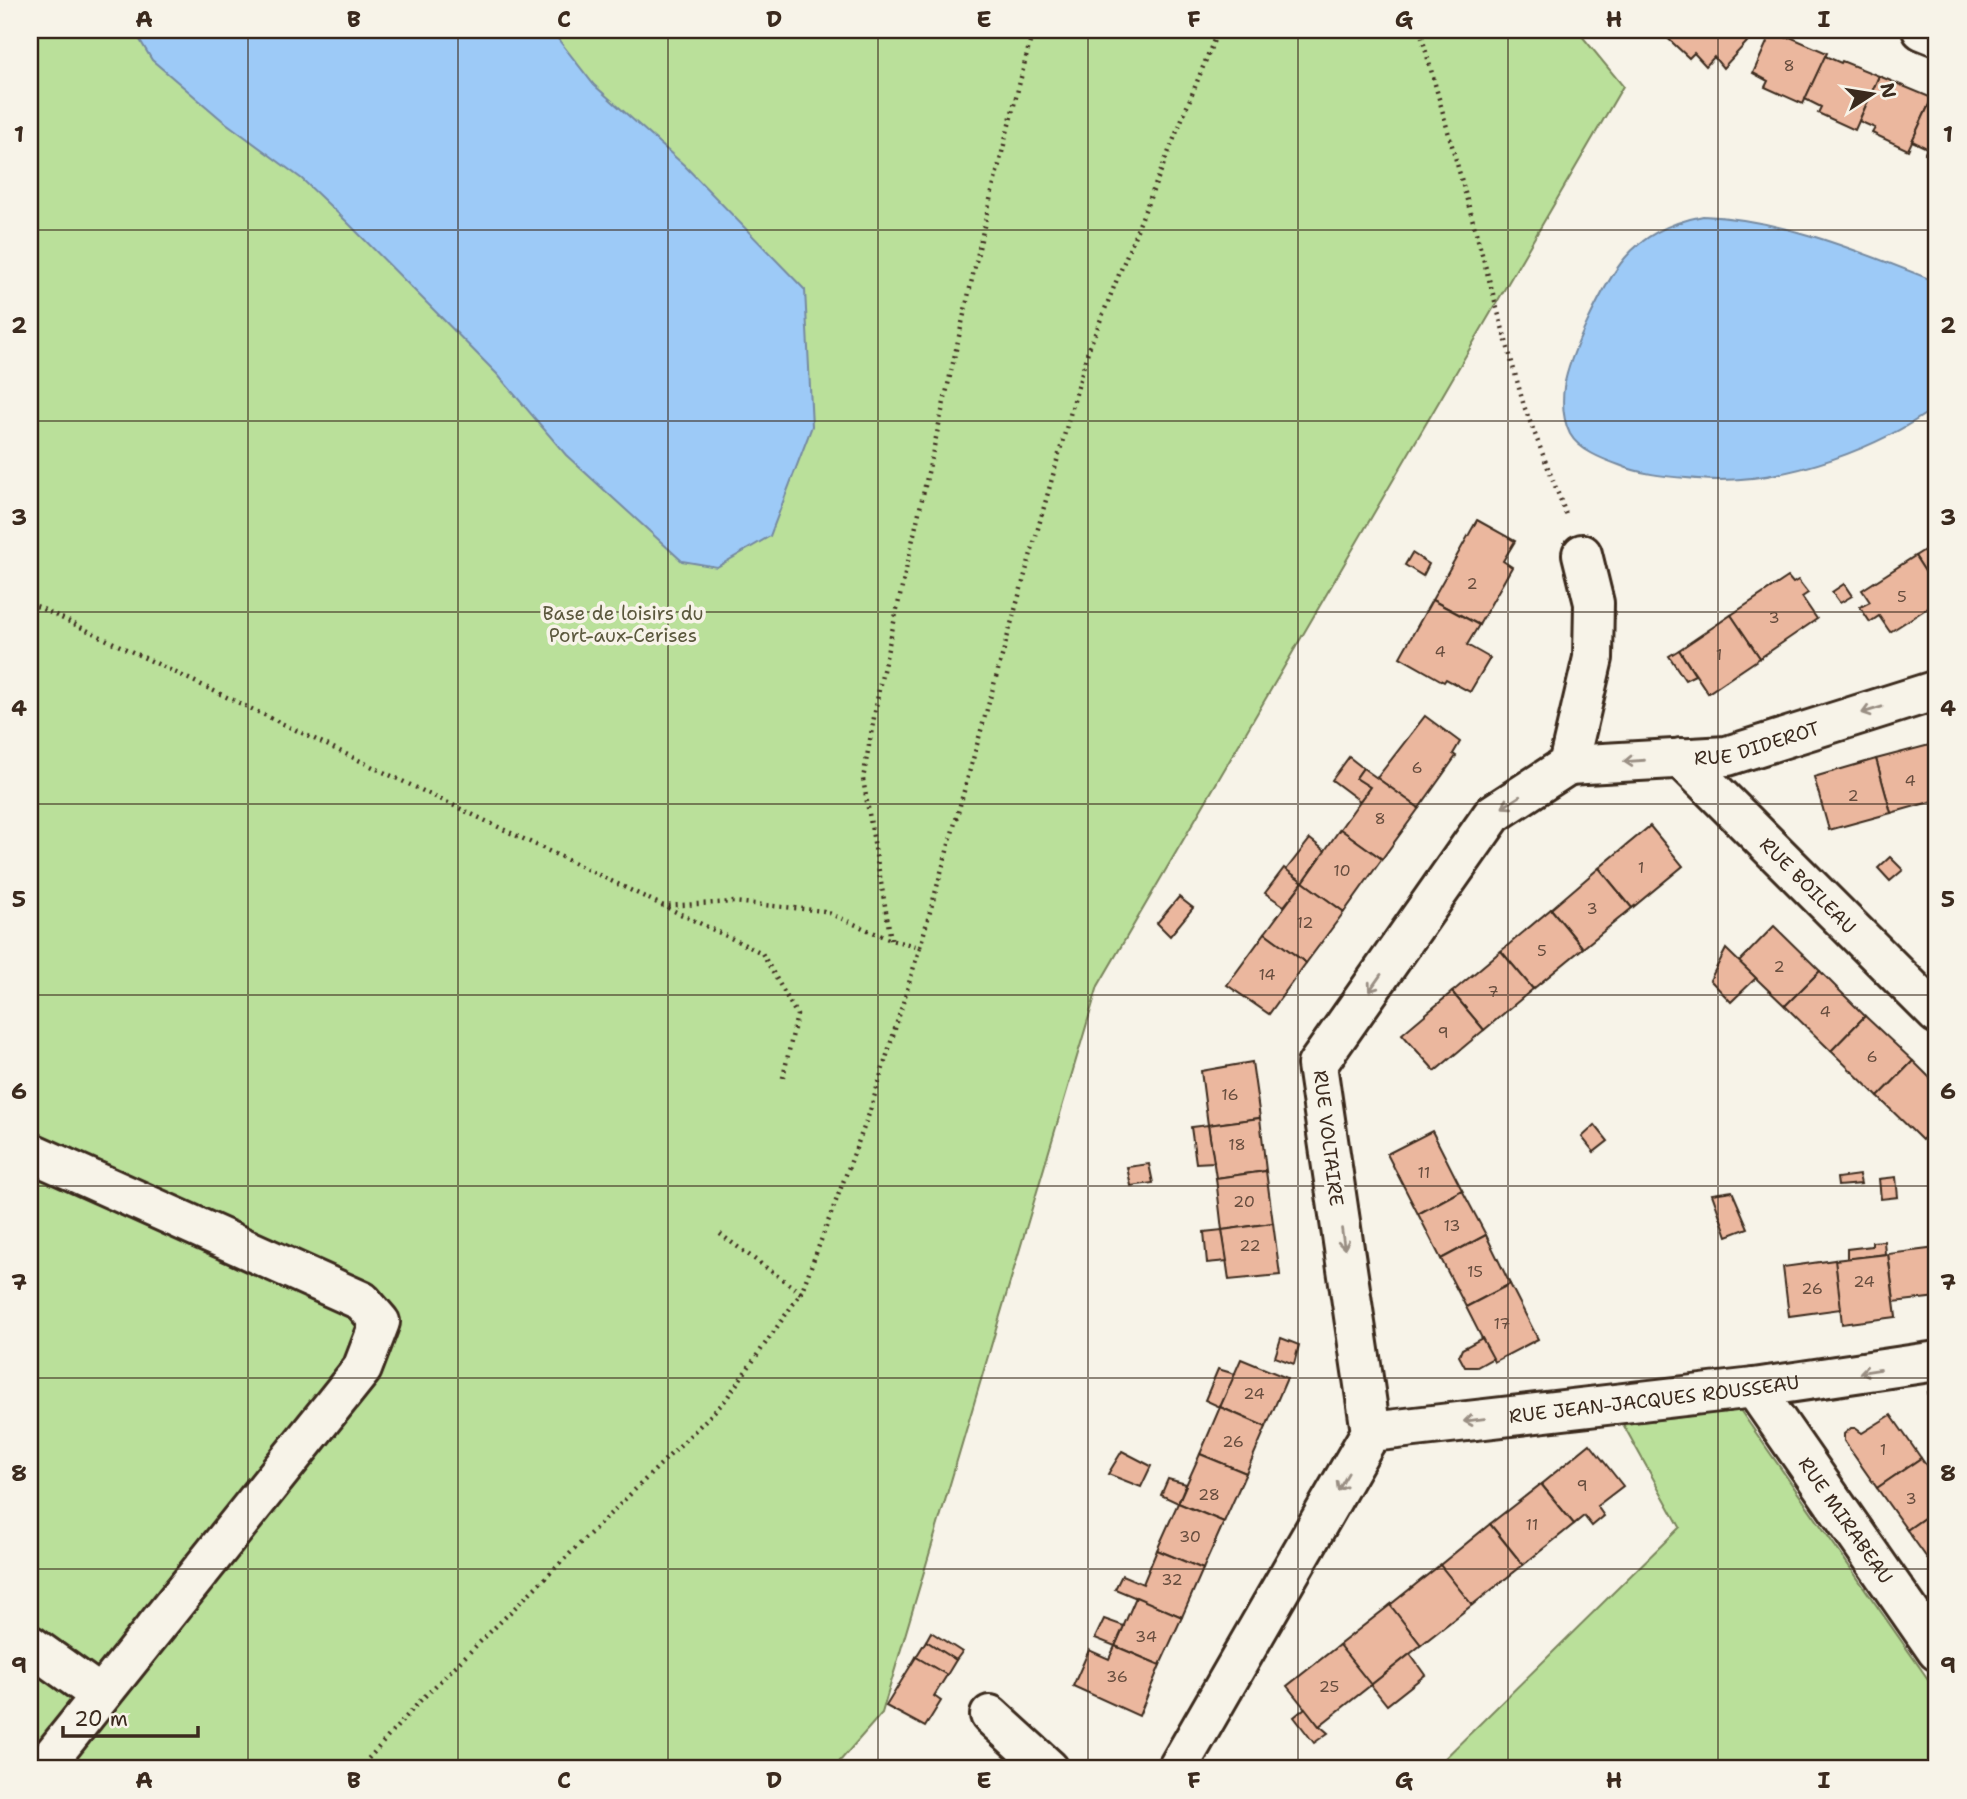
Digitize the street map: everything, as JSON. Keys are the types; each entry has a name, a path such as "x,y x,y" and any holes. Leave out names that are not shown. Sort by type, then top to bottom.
{"street":[{"path":"1922,30 1937,36"},
{"path":"1568,765 1593,659 1594,603 1581,554"},
{"name":"RUE DIDEROT","path":"1568,765 1727,756 1937,690"},
{"name":"RUE BOILEAU","path":"1681,758 1937,1014"},
{"name":"RUE VOLTAIRE","path":"1371,1433 1317,1065 1493,814 1568,765"},
{"path":"30,1152 362,1301 380,1322 362,1369 42,1769"},
{"name":"RUE JEAN-JACQUES ROUSSEAU","path":"1371,1433 1754,1388 1937,1360"},
{"name":"RUE MIRABEAU","path":"1754,1388 1937,1651"},
{"path":"1177,1769 1371,1433"},
{"path":"30,1645 100,1695"},
{"path":"990,1715 1049,1769"}],"path":[{"path":"891,940 863,779 883,670 990,200 1033,30"},
{"path":"359,1769 421,1700 724,1402 801,1293 869,1114 920,947 1088,351 1218,30"},
{"path":"1420,30 1524,406 1581,554"},
{"path":"30,603 762,953 797,1015 782,1082"},
{"path":"663,906 734,902 824,911 891,940 920,947"},
{"path":"720,1234 801,1293"}],"green space":[{"name":"Base de loisirs du Port-aux-Cerises","path":"30,30 1577,30 1623,86 1098,986 882,1713 833,1769 30,1769"},
{"path":"1740,1410 1937,1692 1937,1769 1434,1769 1680,1527 1623,1424"}],"water":[{"path":"134,30 551,30 594,85 684,165 805,290 812,426 770,536 717,567 682,561 566,455 497,374 346,221 302,179 222,120 152,60"},
{"path":"1703,216 1763,223 1823,239 1937,282 1937,406 1888,436 1833,459 1804,468 1746,479 1706,480 1643,473 1605,460 1579,445 1570,434 1566,423 1564,387 1580,339 1598,301 1625,258 1641,242 1670,226"}],"building":[{"path":"1736,30 1747,42 1723,68 1714,57 1706,66 1694,53 1689,58 1661,32"},
{"path":"1772,31 1827,53 1803,104 1765,87 1768,81 1753,73"},
{"path":"1825,56 1879,76 1855,130 1818,113 1821,107 1805,99"},
{"path":"1879,76 1932,98 1908,150 1872,133 1875,128 1859,121"},
{"path":"1932,98 1937,100 1937,159 1925,153 1927,148 1912,141"},
{"path":"1477,520 1515,541 1503,561 1512,567 1479,625 1432,600"},
{"path":"1937,542 1937,590 1915,556"},
{"path":"1412,553 1429,564 1423,576 1405,565"},
{"path":"1915,556 1937,590 1937,602 1890,632 1879,616 1870,622 1860,607 1870,602 1862,590"},
{"path":"1788,577 1793,583 1798,580 1808,593 1802,597 1817,619 1760,658 1731,615"},
{"path":"1844,584 1852,596 1840,603 1832,592"},
{"path":"1432,600 1479,625 1467,645 1490,658 1470,692 1446,679 1444,682 1400,657"},
{"path":"1731,615 1760,658 1708,693 1679,650"},
{"path":"1679,650 1695,675 1685,680 1669,656"},
{"path":"1425,716 1460,742 1453,754 1456,756 1419,808 1377,778"},
{"path":"1937,743 1937,800 1891,813 1876,759"},
{"path":"1349,757 1363,768 1356,778 1370,787 1360,801 1332,780"},
{"path":"1876,759 1891,813 1829,830 1814,777"},
{"path":"1363,768 1419,808 1382,859 1340,829 1370,787 1356,778"},
{"path":"1650,826 1683,866 1632,908 1599,868"},
{"path":"1340,829 1382,859 1344,912 1303,882"},
{"path":"1310,839 1325,851 1303,882 1286,870"},
{"path":"1890,857 1903,870 1890,881 1878,868"},
{"path":"1284,868 1303,882 1284,906 1265,893"},
{"path":"1599,868 1632,908 1583,948 1551,909"},
{"path":"1303,882 1344,912 1306,963 1265,933"},
{"path":"1179,897 1193,908 1170,936 1157,923"},
{"path":"1551,909 1583,948 1533,989 1501,951"},
{"path":"1774,926 1820,971 1785,1006 1739,962"},
{"path":"1265,933 1306,963 1269,1014 1227,985"},
{"path":"1726,949 1756,978 1731,1002 1710,980"},
{"path":"1501,951 1533,989 1484,1030 1452,992"},
{"path":"1820,971 1865,1016 1831,1051 1785,1006"},
{"path":"1452,992 1484,1030 1435,1071 1402,1034"},
{"path":"1865,1016 1913,1061 1878,1097 1831,1051"},
{"path":"1913,1061 1937,1085 1937,1124 1922,1140 1878,1097"},
{"path":"1252,1062 1260,1118 1208,1125 1201,1071"},
{"path":"1260,1118 1266,1171 1216,1178 1208,1125"},
{"path":"1208,1125 1214,1162 1196,1163 1191,1127"},
{"path":"1595,1125 1608,1141 1594,1152 1582,1137"},
{"path":"1432,1131 1462,1190 1418,1214 1387,1154"},
{"path":"1149,1164 1153,1183 1131,1186 1127,1167"},
{"path":"1266,1171 1273,1223 1222,1230 1216,1178"},
{"path":"1859,1175 1861,1184 1838,1186 1837,1178"},
{"path":"1896,1177 1898,1197 1881,1199 1879,1179"},
{"path":"1462,1190 1486,1235 1441,1259 1418,1214"},
{"path":"1732,1191 1748,1228 1727,1236 1712,1194"},
{"path":"1273,1223 1280,1275 1229,1280 1222,1230"},
{"path":"1222,1230 1227,1261 1207,1263 1204,1232"},
{"path":"1486,1235 1510,1284 1466,1307 1441,1259"},
{"path":"1884,1241 1885,1254 1847,1259 1847,1249 1872,1246 1872,1242"},
{"path":"1937,1248 1937,1297 1894,1302 1888,1254"},
{"path":"1888,1254 1896,1317 1842,1324 1835,1260"},
{"path":"1835,1260 1841,1309 1789,1316 1783,1267"},
{"path":"1510,1284 1538,1339 1494,1362 1466,1307"},
{"path":"1281,1338 1299,1345 1294,1364 1275,1357"},
{"path":"1482,1338 1493,1358 1477,1367 1465,1367 1459,1356 1462,1349"},
{"path":"1241,1359 1287,1378 1266,1427 1220,1407"},
{"path":"1218,1369 1235,1374 1220,1407 1205,1400"},
{"path":"1937,1390 1937,1443 1928,1392"},
{"path":"1220,1407 1266,1427 1246,1473 1200,1454"},
{"path":"1891,1415 1921,1458 1877,1488 1844,1441 1844,1434 1851,1428 1862,1433"},
{"path":"1590,1444 1623,1486 1597,1506 1604,1516 1592,1526 1584,1516 1574,1524 1541,1484"},
{"path":"1122,1451 1151,1466 1141,1487 1108,1474"},
{"path":"1200,1454 1246,1473 1224,1522 1178,1503"},
{"path":"1921,1458 1937,1481 1937,1509 1907,1530 1877,1488"},
{"path":"1168,1479 1186,1484 1178,1503 1161,1495"},
{"path":"1541,1484 1574,1524 1523,1565 1490,1524"},
{"path":"1178,1503 1224,1522 1203,1569 1157,1550"},
{"path":"1937,1509 1937,1572 1907,1530"},
{"path":"1490,1524 1523,1565 1472,1605 1440,1565"},
{"path":"1157,1550 1203,1569 1182,1617 1115,1589 1122,1575 1143,1584"},
{"path":"1440,1565 1472,1605 1421,1645 1390,1605"},
{"path":"1136,1597 1182,1617 1160,1665 1115,1646"},
{"path":"1390,1605 1421,1645 1371,1685 1339,1645"},
{"path":"1104,1619 1124,1626 1115,1646 1095,1638"},
{"path":"931,1632 962,1652 956,1660 926,1641"},
{"path":"926,1641 956,1660 947,1675 916,1657"},
{"path":"1339,1645 1371,1685 1319,1726 1287,1686"},
{"path":"1115,1646 1160,1665 1139,1716 1073,1686 1089,1650 1109,1659"},
{"path":"1410,1654 1425,1675 1387,1705 1371,1685"},
{"path":"916,1657 947,1675 934,1696 941,1701 925,1727 886,1706"},
{"path":"1305,1708 1328,1733 1314,1743 1294,1717"}]}
